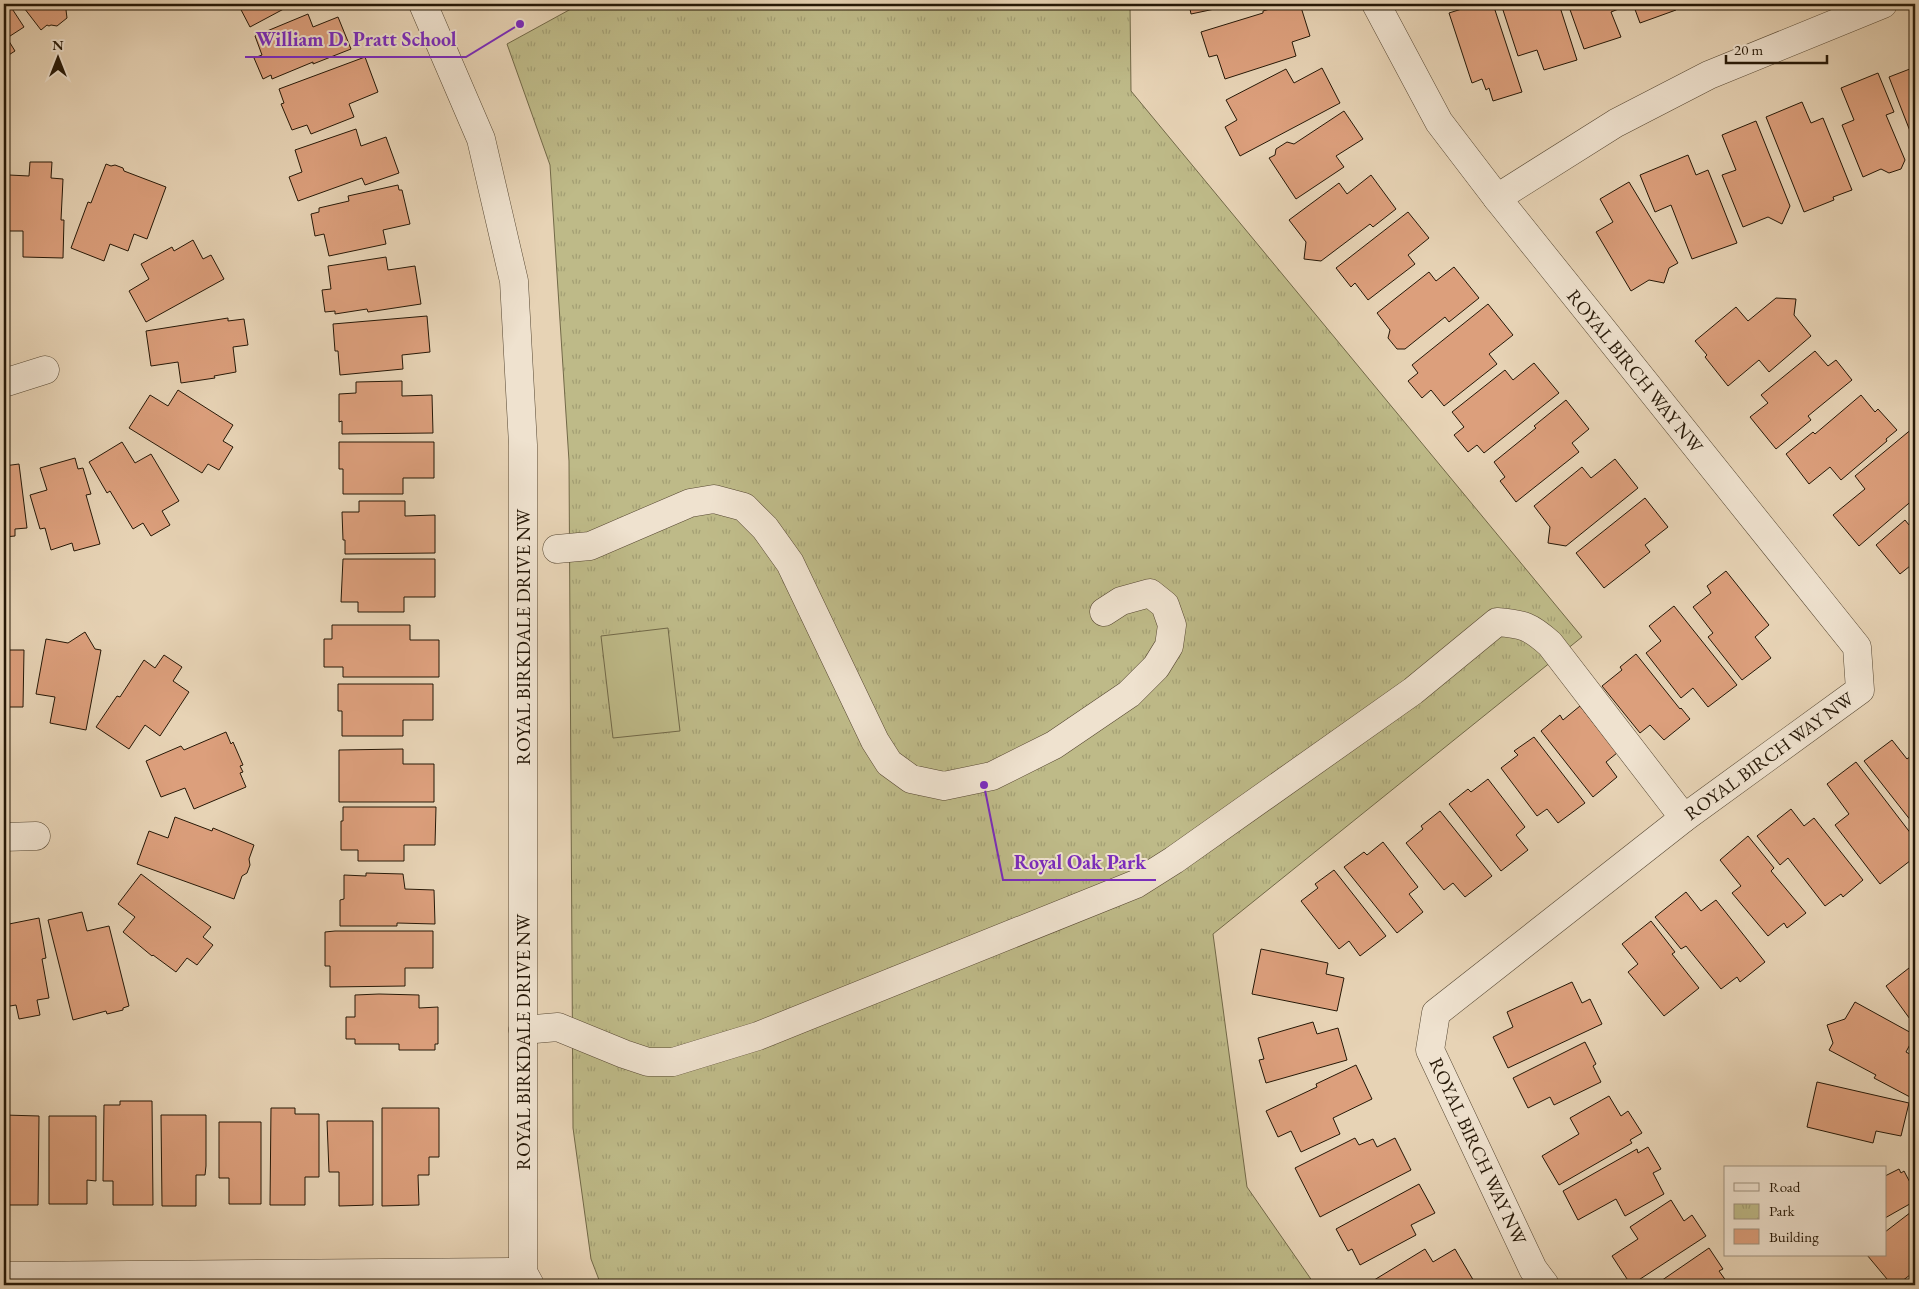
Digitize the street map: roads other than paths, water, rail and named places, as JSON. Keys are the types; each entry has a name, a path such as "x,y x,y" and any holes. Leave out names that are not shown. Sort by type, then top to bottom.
{"street":[{"name":"ROYAL BIRKDALE DRIVE NW","path":"423,4 481,139 514,281 524,444 524,1030 527,1278"},
{"name":"ROYAL BIRCH WAY NW","path":"1376,4 1439,122 1497,198 1857,648 1860,690 1684,818 1436,1013 1430,1050 1533,1269 1545,1285"},
{"path":"1497,198 1616,123 1709,75 1883,4"},
{"path":"4,382 45,370"},
{"path":"556,548 590,546 690,503 714,499 744,507 765,528 790,563 875,741 889,763 911,779 944,786 992,776 1054,745 1129,694 1156,667 1169,646 1172,625 1165,605 1150,593 1121,600 1104,612"},
{"path":"524,1030 558,1027 648,1062 673,1062 758,1036 1136,884 1174,860 1413,691 1497,622 1516,623 1533,629 1550,644 1684,818"},
{"path":"4,837 36,836"},
{"path":"4,1276 527,1278"}],"place":[{"name":"William D. Pratt School","path":"520,24"},
{"name":"Royal Oak Park","path":"984,785"}]}
